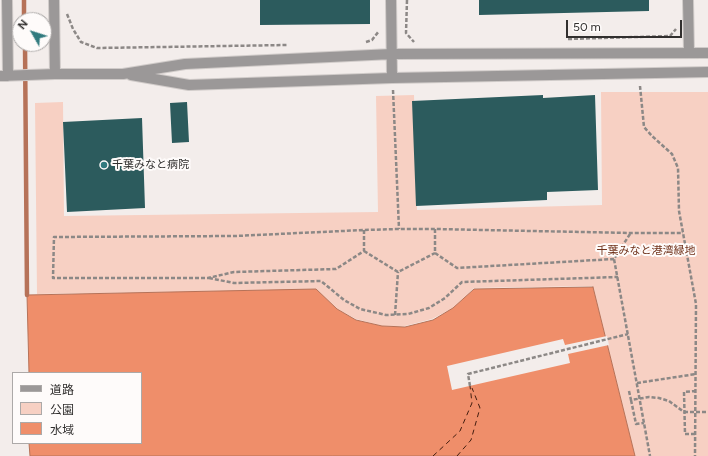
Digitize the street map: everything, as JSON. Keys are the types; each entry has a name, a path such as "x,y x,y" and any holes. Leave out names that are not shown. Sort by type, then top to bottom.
{"street":[{"path":"7,0 7,76 123,74 185,64 392,54 708,53"},
{"path":"54,0 55,74"},
{"path":"391,0 392,78"},
{"path":"688,0 689,53"},
{"path":"123,74 189,85 392,78 708,72"}],"path":[{"path":"407,0 406,33 416,44"},
{"path":"66,12 81,42 97,48 291,45"},
{"path":"566,39 670,36 677,28"},
{"path":"361,44 372,40"},
{"path":"640,85 644,127 672,154 678,168 679,211 696,304 696,374 694,412 695,456"},
{"path":"393,90 398,229"},
{"path":"364,251 336,269 234,272 208,278 53,278 54,236 235,236 398,229 630,234 683,233"},
{"path":"435,229 435,253"},
{"path":"364,230 364,251"},
{"path":"630,234 614,259 650,456"},
{"path":"364,251 398,272"},
{"path":"435,253 457,268 614,259"},
{"path":"398,272 435,253"},
{"path":"395,315 398,272"},
{"path":"208,278 234,284 321,281 344,300 360,309 386,315 395,315 408,314 429,308 445,298 462,282 618,277"},
{"path":"470,386 468,374 628,334"},
{"path":"637,383 696,374"},
{"path":"629,391 636,424 644,423"},
{"path":"694,434 686,434 684,392 695,391"},
{"path":"631,400 648,397 659,398 668,401 684,412 708,412"}],"green space":[{"name":"千葉みなと港湾緑地","path":"601,92 708,92 708,456 635,456 593,286 474,288 453,308 432,319 405,326 382,326 356,319 337,309 316,290 37,294 35,103 63,102 64,216 378,212 376,96 414,95 417,210 602,205"}],"water":[{"path":"593,287 635,456 30,456 29,444 142,444 142,372 29,372 27,295 316,289 337,309 356,320 382,326 405,327 433,320 453,308 474,289"}],"pier":[{"path":"607,336 609,345 568,354 570,363 452,390 447,366 563,339 565,345"}],"building":[{"path":"260,0 370,0 370,24 260,25"},
{"path":"479,0 649,0 649,11 479,15"},
{"path":"543,95 543,98 595,95 598,190 547,192 547,200 416,206 412,101"},
{"path":"187,102 189,142 172,143 170,103"},
{"name":"千葉みなと病院","path":"142,118 145,208 67,212 63,122"}],"waterway":[{"path":"24,0 24,12"},
{"path":"25,52 27,295"}],"ferry route":[{"path":"433,456 460,431 472,403 470,386"},
{"path":"457,456 471,440 480,408 472,388"}],"place":[{"name":"千葉みなと病院","path":"104,165"}]}
